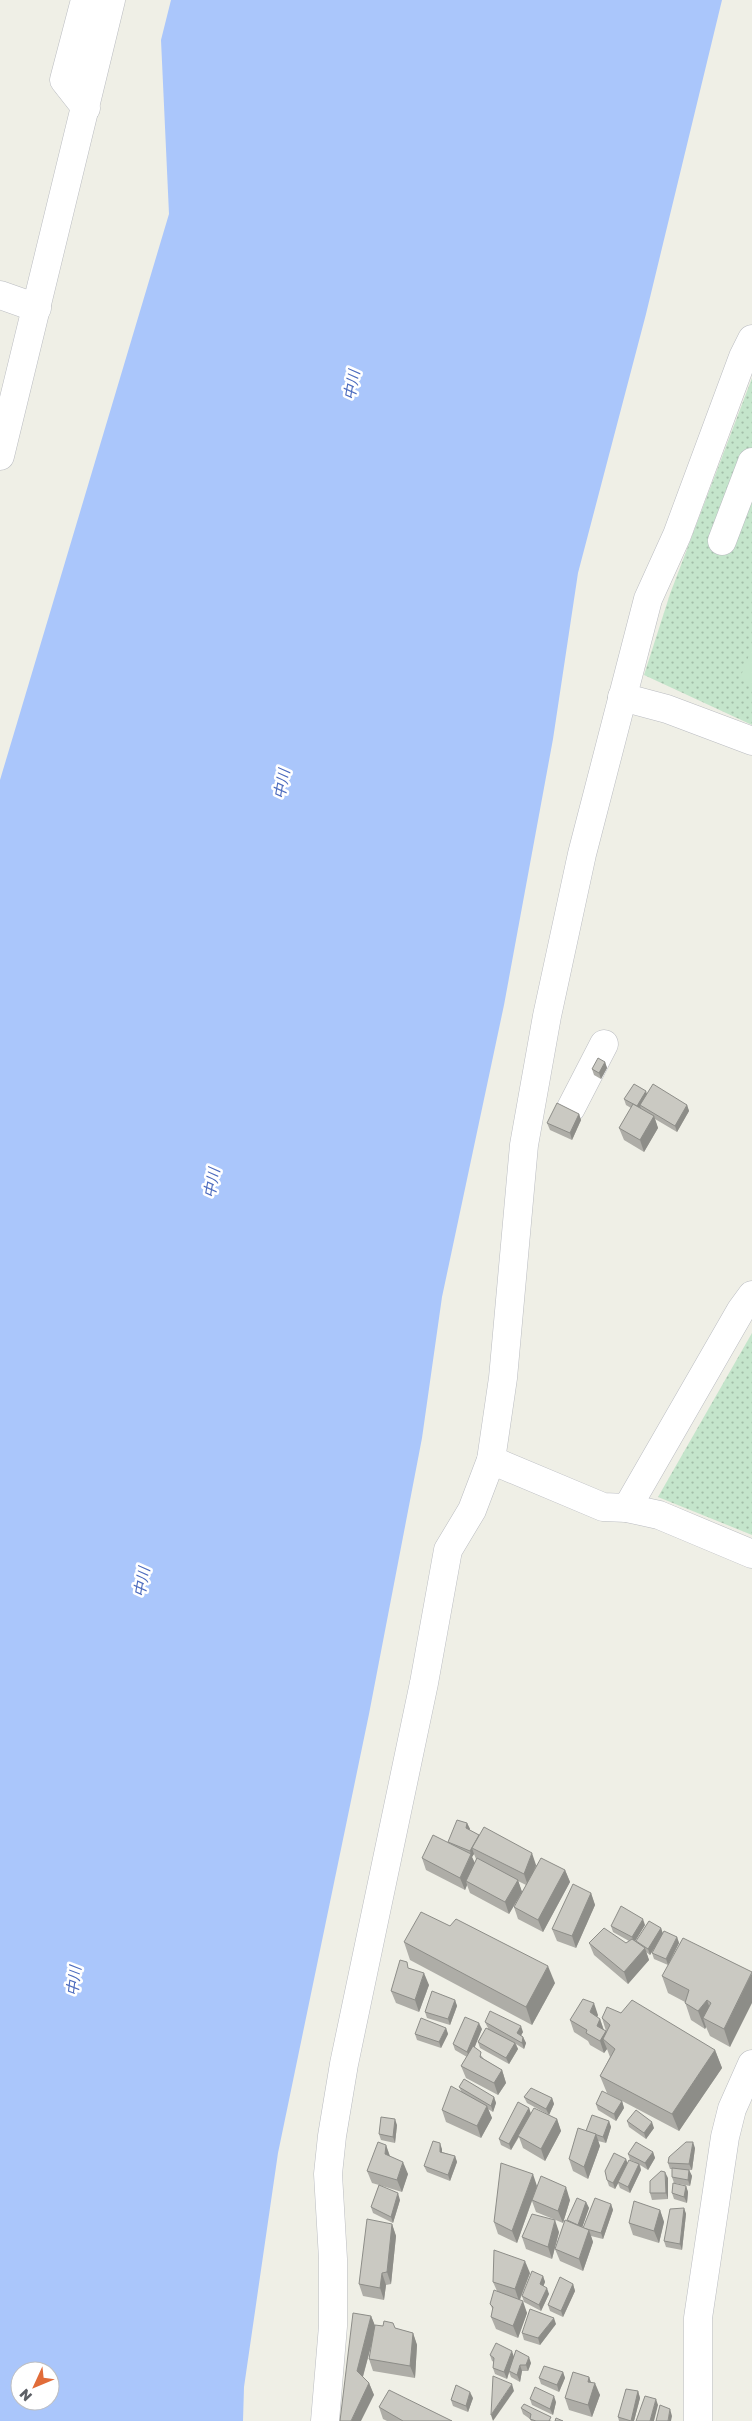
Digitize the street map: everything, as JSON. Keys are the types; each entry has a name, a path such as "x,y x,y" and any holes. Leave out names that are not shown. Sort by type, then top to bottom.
{"street":[{"path":"85,0 64,80 86,108"},
{"path":"0,456 111,0"},
{"path":"0,295 37,308"},
{"path":"325,2421 333,2326 333,2259 328,2174 332,2136 344,2064 424,1683 448,1550 472,1510 491,1460 503,1378 524,1145 561,950 582,854 648,599 676,535 743,357 752,339"},
{"path":"722,540 752,462"},
{"path":"622,697 667,709 752,741"},
{"path":"571,1108 604,1044"},
{"path":"627,1508 741,1310 752,1295"},
{"path":"491,1460 603,1507 627,1508 659,1515 752,1554"},
{"path":"698,2421 698,2318 725,2137 732,2109 752,2064"}],"green space":[{"path":"752,378 752,725 644,675 670,594"},
{"path":"752,648 752,684 740,678"},
{"path":"752,1333 752,1535 658,1497"}],"water":[{"name":"中川","path":"171,0 722,0 646,314 578,573 553,739 504,1005 442,1297 422,1438 369,1714 278,2153 244,2387 243,2421 0,2421 0,780 169,214 161,40"}],"building":[{"path":"598,1058 605,1062 599,1073 592,1069"},
{"path":"634,1084 646,1091 637,1106 624,1099"},
{"path":"653,1084 687,1105 675,1126 640,1105"},
{"path":"557,1103 579,1114 570,1133 547,1123"},
{"path":"633,1104 654,1116 640,1140 619,1128"},
{"path":"457,1820 467,1823 466,1828 479,1835 470,1851 448,1842"},
{"path":"484,1827 532,1853 524,1874 472,1848"},
{"path":"433,1835 471,1854 460,1878 422,1858"},
{"path":"477,1858 518,1880 505,1902 466,1881"},
{"path":"541,1858 565,1870 538,1920 514,1907"},
{"path":"573,1884 591,1893 572,1936 552,1929"},
{"path":"621,1906 643,1919 632,1937 611,1926"},
{"path":"421,1912 450,1926 456,1919 548,1966 526,2007 404,1942"},
{"path":"649,1921 661,1928 648,1949 636,1941"},
{"path":"604,1928 626,1943 632,1939 645,1948 624,1972 589,1943"},
{"path":"664,1931 677,1937 666,1959 652,1953"},
{"path":"683,1938 752,1972 724,2029 703,2018 711,2003 707,2000 698,2011 685,2003 689,1990 662,1976"},
{"path":"400,1960 407,1962 408,1968 424,1973 415,2000 391,1991"},
{"path":"432,1991 455,2000 448,2019 425,2012"},
{"path":"583,1999 594,2003 590,2012 600,2019 597,2026 606,2031 600,2041 586,2033 587,2030 570,2020"},
{"path":"632,2000 715,2050 672,2114 600,2076 615,2049 603,2039 610,2025 602,2018 607,2007 621,2013"},
{"path":"490,2011 521,2026 517,2033 523,2037 522,2043 485,2022"},
{"path":"465,2017 479,2023 467,2052 453,2044"},
{"path":"421,2018 446,2028 439,2042 415,2034"},
{"path":"486,2028 515,2043 506,2058 478,2042"},
{"path":"473,2046 481,2052 480,2057 502,2070 494,2083 461,2066"},
{"path":"464,2079 494,2097 491,2106 459,2087"},
{"path":"451,2086 487,2106 477,2126 442,2110"},
{"path":"531,2088 552,2098 546,2109 524,2097"},
{"path":"602,2091 622,2101 614,2114 596,2104"},
{"path":"518,2102 529,2108 509,2144 499,2139"},
{"path":"534,2108 557,2119 541,2149 518,2136"},
{"path":"636,2110 652,2122 644,2133 627,2121"},
{"path":"592,2115 609,2121 603,2137 586,2131"},
{"path":"381,2117 395,2119 393,2137 379,2134"},
{"path":"578,2128 596,2134 584,2167 569,2159"},
{"path":"433,2141 440,2143 440,2152 455,2156 448,2175 424,2166"},
{"path":"378,2142 386,2145 385,2154 403,2162 397,2180 367,2171"},
{"path":"636,2142 653,2152 645,2163 628,2154"},
{"path":"686,2142 693,2142 689,2164 668,2163 669,2157"},
{"path":"614,2153 626,2159 613,2183 607,2180 605,2171"},
{"path":"629,2160 639,2164 628,2187 618,2182"},
{"path":"501,2163 533,2174 512,2231 494,2222"},
{"path":"672,2168 689,2170 688,2180 672,2177"},
{"path":"661,2171 665,2172 666,2193 650,2193 650,2181"},
{"path":"541,2176 566,2187 558,2211 532,2200"},
{"path":"673,2183 686,2186 684,2197 672,2193"},
{"path":"379,2185 398,2193 391,2217 371,2207"},
{"path":"577,2198 586,2202 578,2225 567,2220"},
{"path":"595,2198 611,2204 601,2233 583,2228"},
{"path":"634,2201 660,2210 654,2231 629,2223"},
{"path":"684,2208 680,2244 664,2241 670,2209"},
{"path":"532,2214 555,2220 548,2247 522,2237"},
{"path":"367,2219 392,2224 387,2272 382,2273 380,2288 359,2284"},
{"path":"565,2220 589,2230 579,2259 555,2249"},
{"path":"494,2250 525,2261 515,2289 493,2282"},
{"path":"532,2271 543,2276 540,2284 547,2288 539,2305 522,2296"},
{"path":"560,2277 573,2284 561,2311 548,2305"},
{"path":"494,2290 523,2301 513,2326 491,2317 493,2307 490,2304"},
{"path":"530,2309 554,2318 538,2338 522,2333"},
{"path":"353,2313 371,2316 357,2371 369,2383 351,2421 340,2421"},
{"path":"384,2321 393,2323 395,2328 413,2333 410,2366 369,2359 375,2325 383,2326"},
{"path":"496,2343 512,2351 504,2372 493,2368 494,2358 490,2355"},
{"path":"516,2350 529,2357 526,2365 520,2365 517,2375 509,2371"},
{"path":"544,2366 563,2372 557,2385 539,2378"},
{"path":"573,2372 589,2377 588,2382 595,2383 588,2405 565,2398"},
{"path":"493,2376 512,2384 491,2415"},
{"path":"456,2385 470,2392 466,2406 451,2400"},
{"path":"535,2387 554,2396 550,2409 530,2399"},
{"path":"626,2389 638,2391 631,2421 618,2417"},
{"path":"389,2390 452,2421 403,2421 379,2407"},
{"path":"645,2396 656,2399 650,2421 636,2421"},
{"path":"524,2404 551,2417 549,2421 530,2419 531,2414 521,2408"},
{"path":"660,2405 670,2409 668,2421 656,2421"}]}
